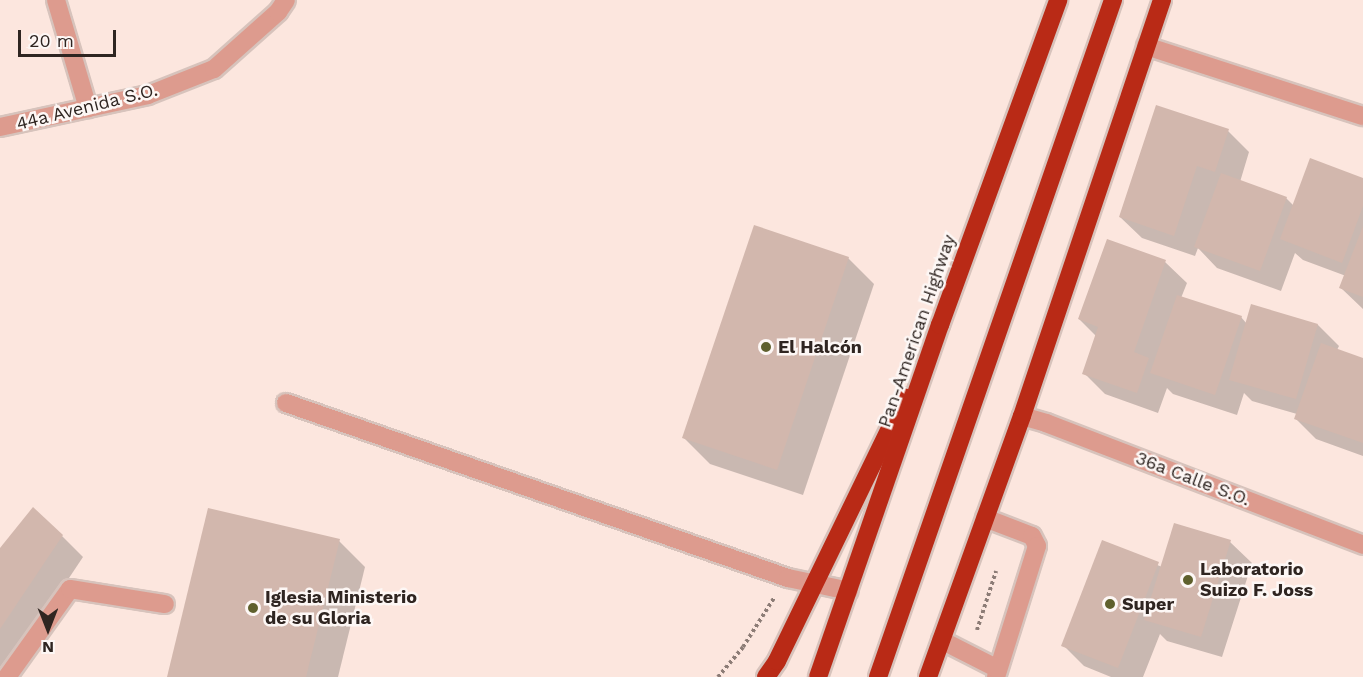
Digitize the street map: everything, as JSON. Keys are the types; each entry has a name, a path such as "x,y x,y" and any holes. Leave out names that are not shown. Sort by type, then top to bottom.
{"highway":[{"name":"Pan-American Highway","path":"818,677 940,325 1058,0"},
{"path":"878,677 1113,0"},
{"path":"928,677 1022,416 1162,0"},
{"path":"766,677 777,661 940,325"}],"street":[{"path":"56,0 88,108"},
{"name":"44a Avenida S.O.","path":"0,127 148,95 214,69 278,12 286,0"},
{"path":"1146,46 1363,116"},
{"path":"286,403 788,578 849,591"},
{"name":"36a Calle S.O.","path":"1022,416 1046,423 1363,545"},
{"path":"941,640 969,654 997,673 1037,546 1032,536 985,519"},
{"path":"7,677 70,589 165,604"}],"path":[{"path":"969,654 997,570"},
{"path":"718,677 743,647 788,578"}],"building":[{"path":"1156,105 1229,129 1215,172 1197,166 1174,236 1119,217"},
{"path":"1310,158 1363,178 1363,206 1342,263 1280,239"},
{"path":"1221,173 1287,197 1260,271 1194,247"},
{"name":"El Halcón","path":"754,225 849,257 777,470 682,438"},
{"path":"1363,226 1363,297 1339,288"},
{"path":"1107,239 1166,260 1134,352 1149,358 1137,393 1082,374 1098,327 1078,319"},
{"path":"1177,295 1242,316 1215,395 1150,373"},
{"path":"1251,304 1318,324 1296,399 1229,380"},
{"path":"1321,343 1363,358 1363,443 1294,419"},
{"path":"33,507 63,535 0,629 0,548"},
{"name":"Iglesia Ministerio de su Gloria","path":"208,508 340,539 306,677 167,677"},
{"name":"Laboratorio Suizo F. Joss","path":"1174,523 1231,540 1201,637 1144,620"},
{"name":"Super","path":"1102,540 1159,562 1118,668 1061,646"}],"place":[{"name":"El Halcón","path":"766,347"},
{"name":"Laboratorio Suizo F. Joss","path":"1188,580"},
{"name":"Super","path":"1110,604"},
{"name":"Iglesia Ministerio de su Gloria","path":"253,608"}]}
